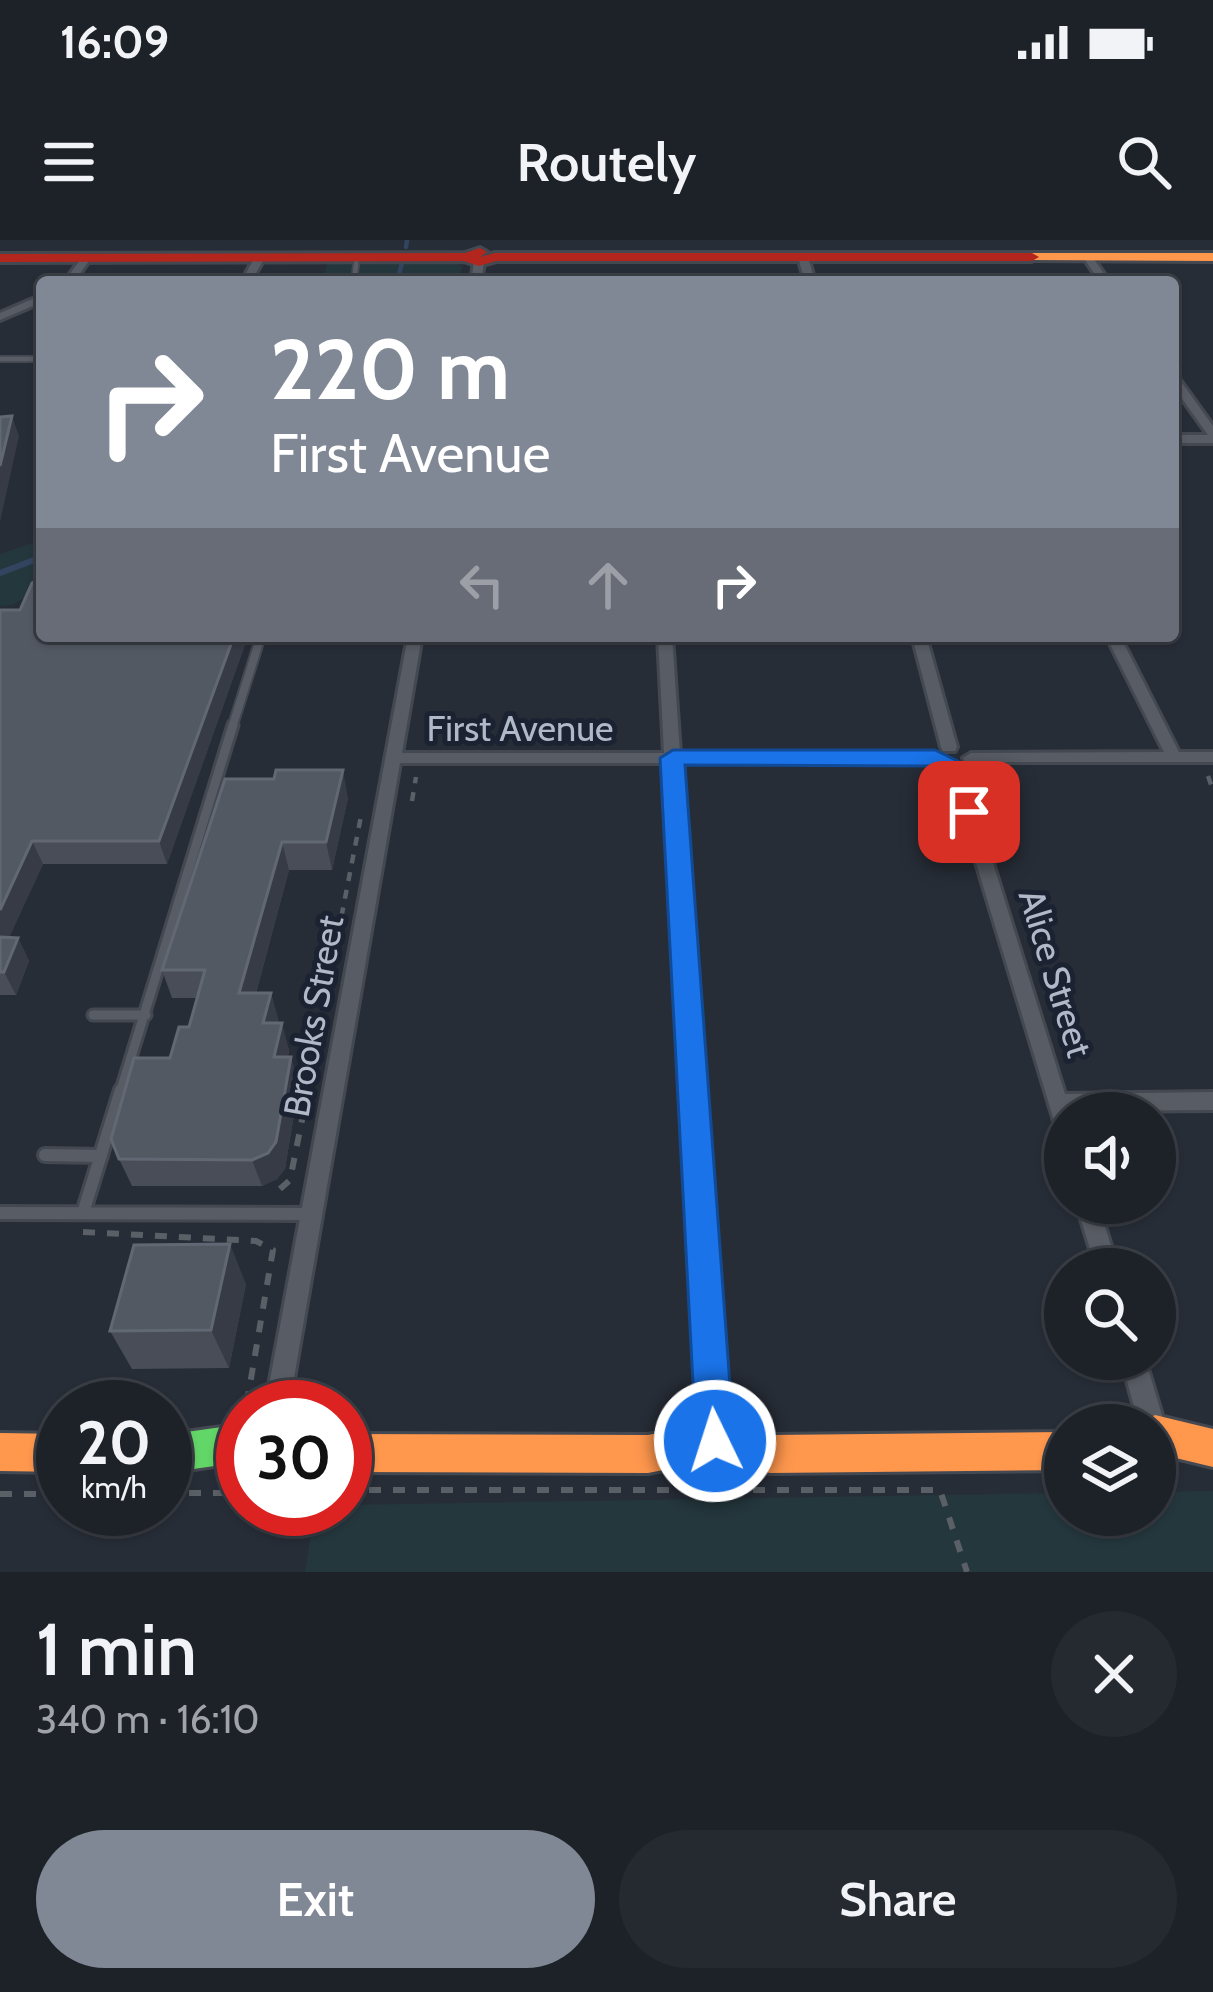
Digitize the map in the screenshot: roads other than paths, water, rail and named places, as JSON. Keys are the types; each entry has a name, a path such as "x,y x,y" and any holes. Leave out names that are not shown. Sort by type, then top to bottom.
{"street":[{"path":"0,258 86,257 253,270 355,270 480,258 806,270 1213,256"},
{"path":"73,276 86,257"},
{"path":"1088,257 1101,276"},
{"path":"0,317 36,301"},
{"path":"1179,387 1213,436"},
{"path":"1179,439 1213,436"},
{"name":"Brooks Street","path":"282,1380 414,642"},
{"path":"665,642 715,1441"},
{"path":"920,642 942,752 963,764 1174,758 1212,764"},
{"path":"1116,642 1174,758"},
{"name":"First Avenue","path":"393,758 942,752"},
{"name":"Alice Street","path":"963,764 1055,1092"},
{"path":"1176,1101 1213,1101"},
{"path":"1176,1439 1213,1448"},
{"path":"372,1453 648,1454 715,1441 770,1454 1044,1451"},
{"path":"0,1452 36,1453"}],"lane":[{"path":"0,359 36,359"},
{"path":"83,1213 259,642"},
{"path":"93,1015 146,1016"},
{"path":"45,1155 101,1156"},
{"path":"0,1213 311,1214"}],"waterway":[{"path":"406,247 407,240"},
{"path":"399,276 402,263"},
{"path":"0,573 36,559"}]}
